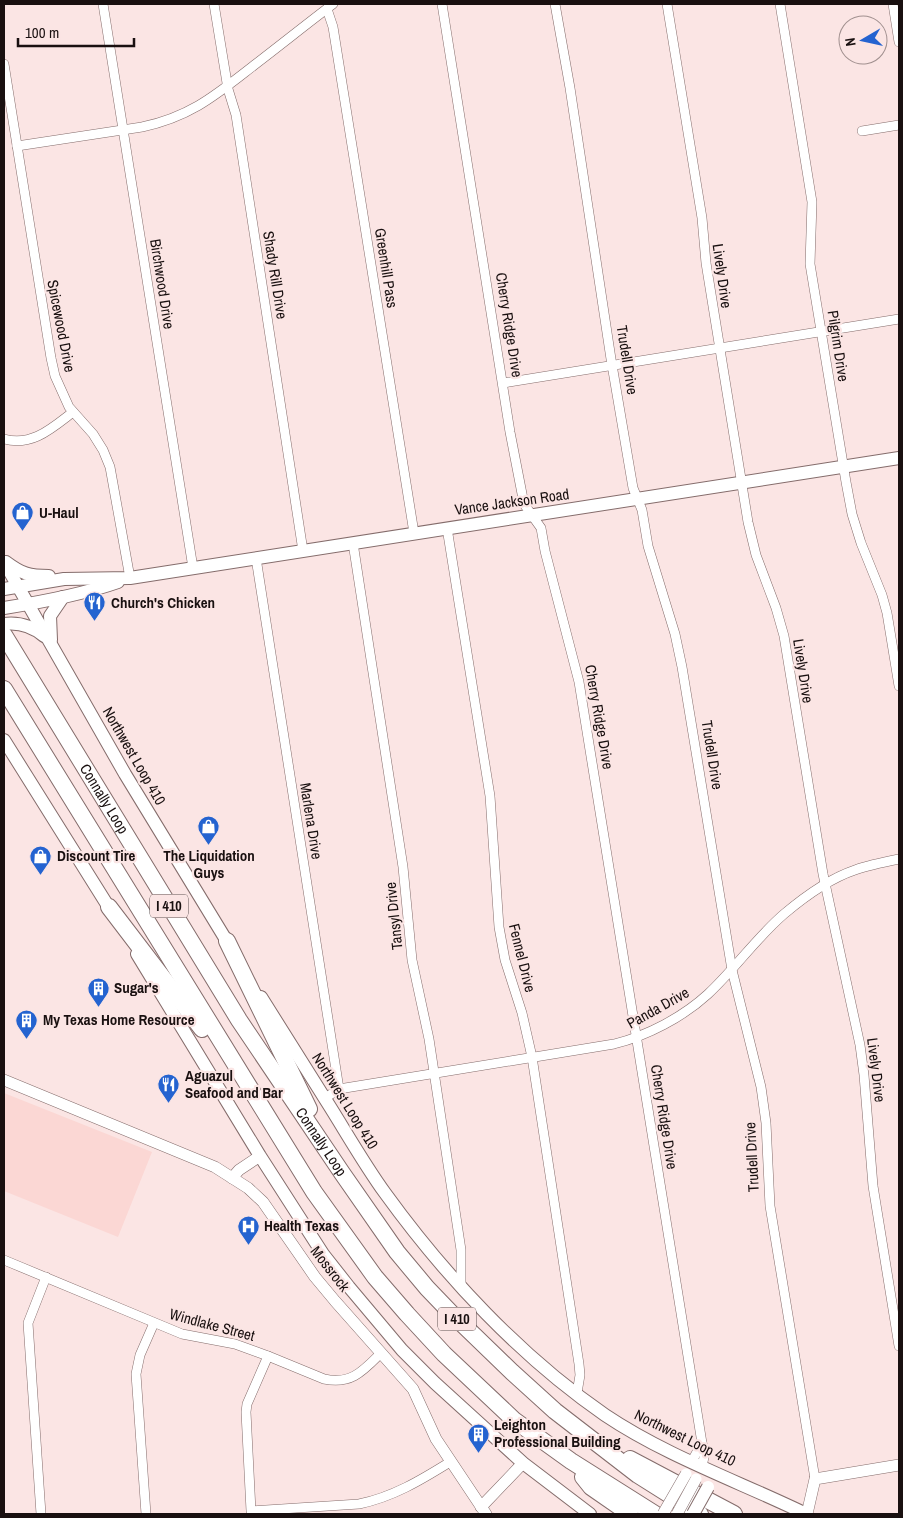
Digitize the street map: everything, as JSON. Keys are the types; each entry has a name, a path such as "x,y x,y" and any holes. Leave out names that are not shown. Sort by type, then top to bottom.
{"highway":[{"name":"Connally Loop","path":"4,635 239,1020 397,1252 427,1288 512,1372 555,1411 638,1475 700,1514"},
{"name":"Connally Loop","path":"4,689 314,1192 375,1277 444,1354 508,1414 570,1461 655,1514"},
{"path":"109,907 247,1085"},
{"path":"227,940 342,1173"},
{"path":"596,1443 647,1467 734,1514"},
{"path":"570,1461 591,1487 630,1514"}],"main road":[{"name":"Vance Jackson Road","path":"4,589 64,579 130,578 899,458"},
{"path":"4,561 24,574 64,579"},
{"name":"Northwest Loop 410","path":"4,561 125,774 325,1098 385,1192 461,1287 550,1372 605,1414 633,1432 697,1464 807,1514"},
{"name":"Vance Jackson Road","path":"4,608 94,590 130,578"},
{"path":"50,642 50,616 63,597"},
{"path":"4,624 26,625 36,630 50,642"},
{"path":"4,740 109,907 260,1156 323,1254 375,1319 402,1350 435,1383 522,1463 590,1514"},
{"path":"693,1514 708,1487 720,1481 736,1481"}],"street":[{"name":"Birchwood Drive","path":"103,4 193,568"},
{"name":"Shady Rill Drive","path":"214,4 228,85 236,114 304,551"},
{"name":"Cherry Ridge Drive","path":"442,4 502,383 524,504 541,528 545,551 579,682 702,1443 697,1464 677,1514"},
{"name":"Trudell Drive","path":"555,4 631,475 642,510 648,546 673,626 682,667 732,970 761,1087 766,1124 770,1206 815,1479 807,1514"},
{"name":"Lively Drive","path":"667,4 702,218 706,264 741,483 756,555 776,608 784,636 825,886 860,1045 873,1186 899,1346"},
{"name":"Pilgrim Drive","path":"780,4 812,202 810,256 852,514 887,613 899,686"},
{"path":"893,4 899,42"},
{"path":"17,146 159,124 189,112 214,97 329,6"},
{"name":"Greenhill Pass","path":"329,6 414,533"},
{"name":"Spicewood Drive","path":"4,64 51,358 62,393 73,412 93,434 103,450 110,467 130,578"},
{"path":"862,131 899,125"},
{"path":"502,383 899,319"},
{"path":"4,439 18,441 33,439 49,431 73,412"},
{"name":"Fennel Drive","path":"447,528 490,796 498,927 505,960 522,1013 532,1057 579,1364 577,1393"},
{"name":"Tansyl Drive","path":"352,543 403,867 412,960 429,1039 461,1250 461,1287"},
{"name":"Marlena Drive","path":"256,558 339,1089"},
{"name":"Panda Drive","path":"325,1098 339,1089 614,1044 636,1037 684,1012 708,995 784,914 800,901 854,870 899,859"},
{"name":"Mossrock","path":"4,1080 214,1167 248,1188 263,1202 315,1277 413,1389 429,1426 450,1462 483,1511"},
{"path":"232,1178 239,1170 260,1156"},
{"name":"Windlake Street","path":"4,1260 182,1334 235,1344 324,1379 333,1381 356,1376 381,1353"},
{"path":"41,1514 28,1324 46,1277"},
{"path":"146,1514 136,1374 140,1356 154,1323"},
{"path":"268,1356 247,1404 246,1412 251,1511 359,1504 373,1501 413,1485 450,1462"},
{"path":"483,1511 522,1463"},
{"path":"815,1479 899,1465"},
{"name":"Cherry Ridge Drive","path":"663,1514 691,1476"}],"shaded area":[{"path":"4,1093 152,1152 118,1237 4,1191"}],"place":[{"name":"U-Haul","path":"23,532"},
{"name":"Church's Chicken","path":"95,622"},
{"name":"The Liquidation Guys","path":"209,846"},
{"name":"Discount Tire","path":"41,875"},
{"name":"Sugar's","path":"98,1007"},
{"name":"My Texas Home Resource","path":"27,1039"},
{"name":"Aguazul Seafood and Bar","path":"169,1104"},
{"name":"Health Texas","path":"248,1245"},
{"name":"Leighton Professional Building","path":"478,1453"}]}
